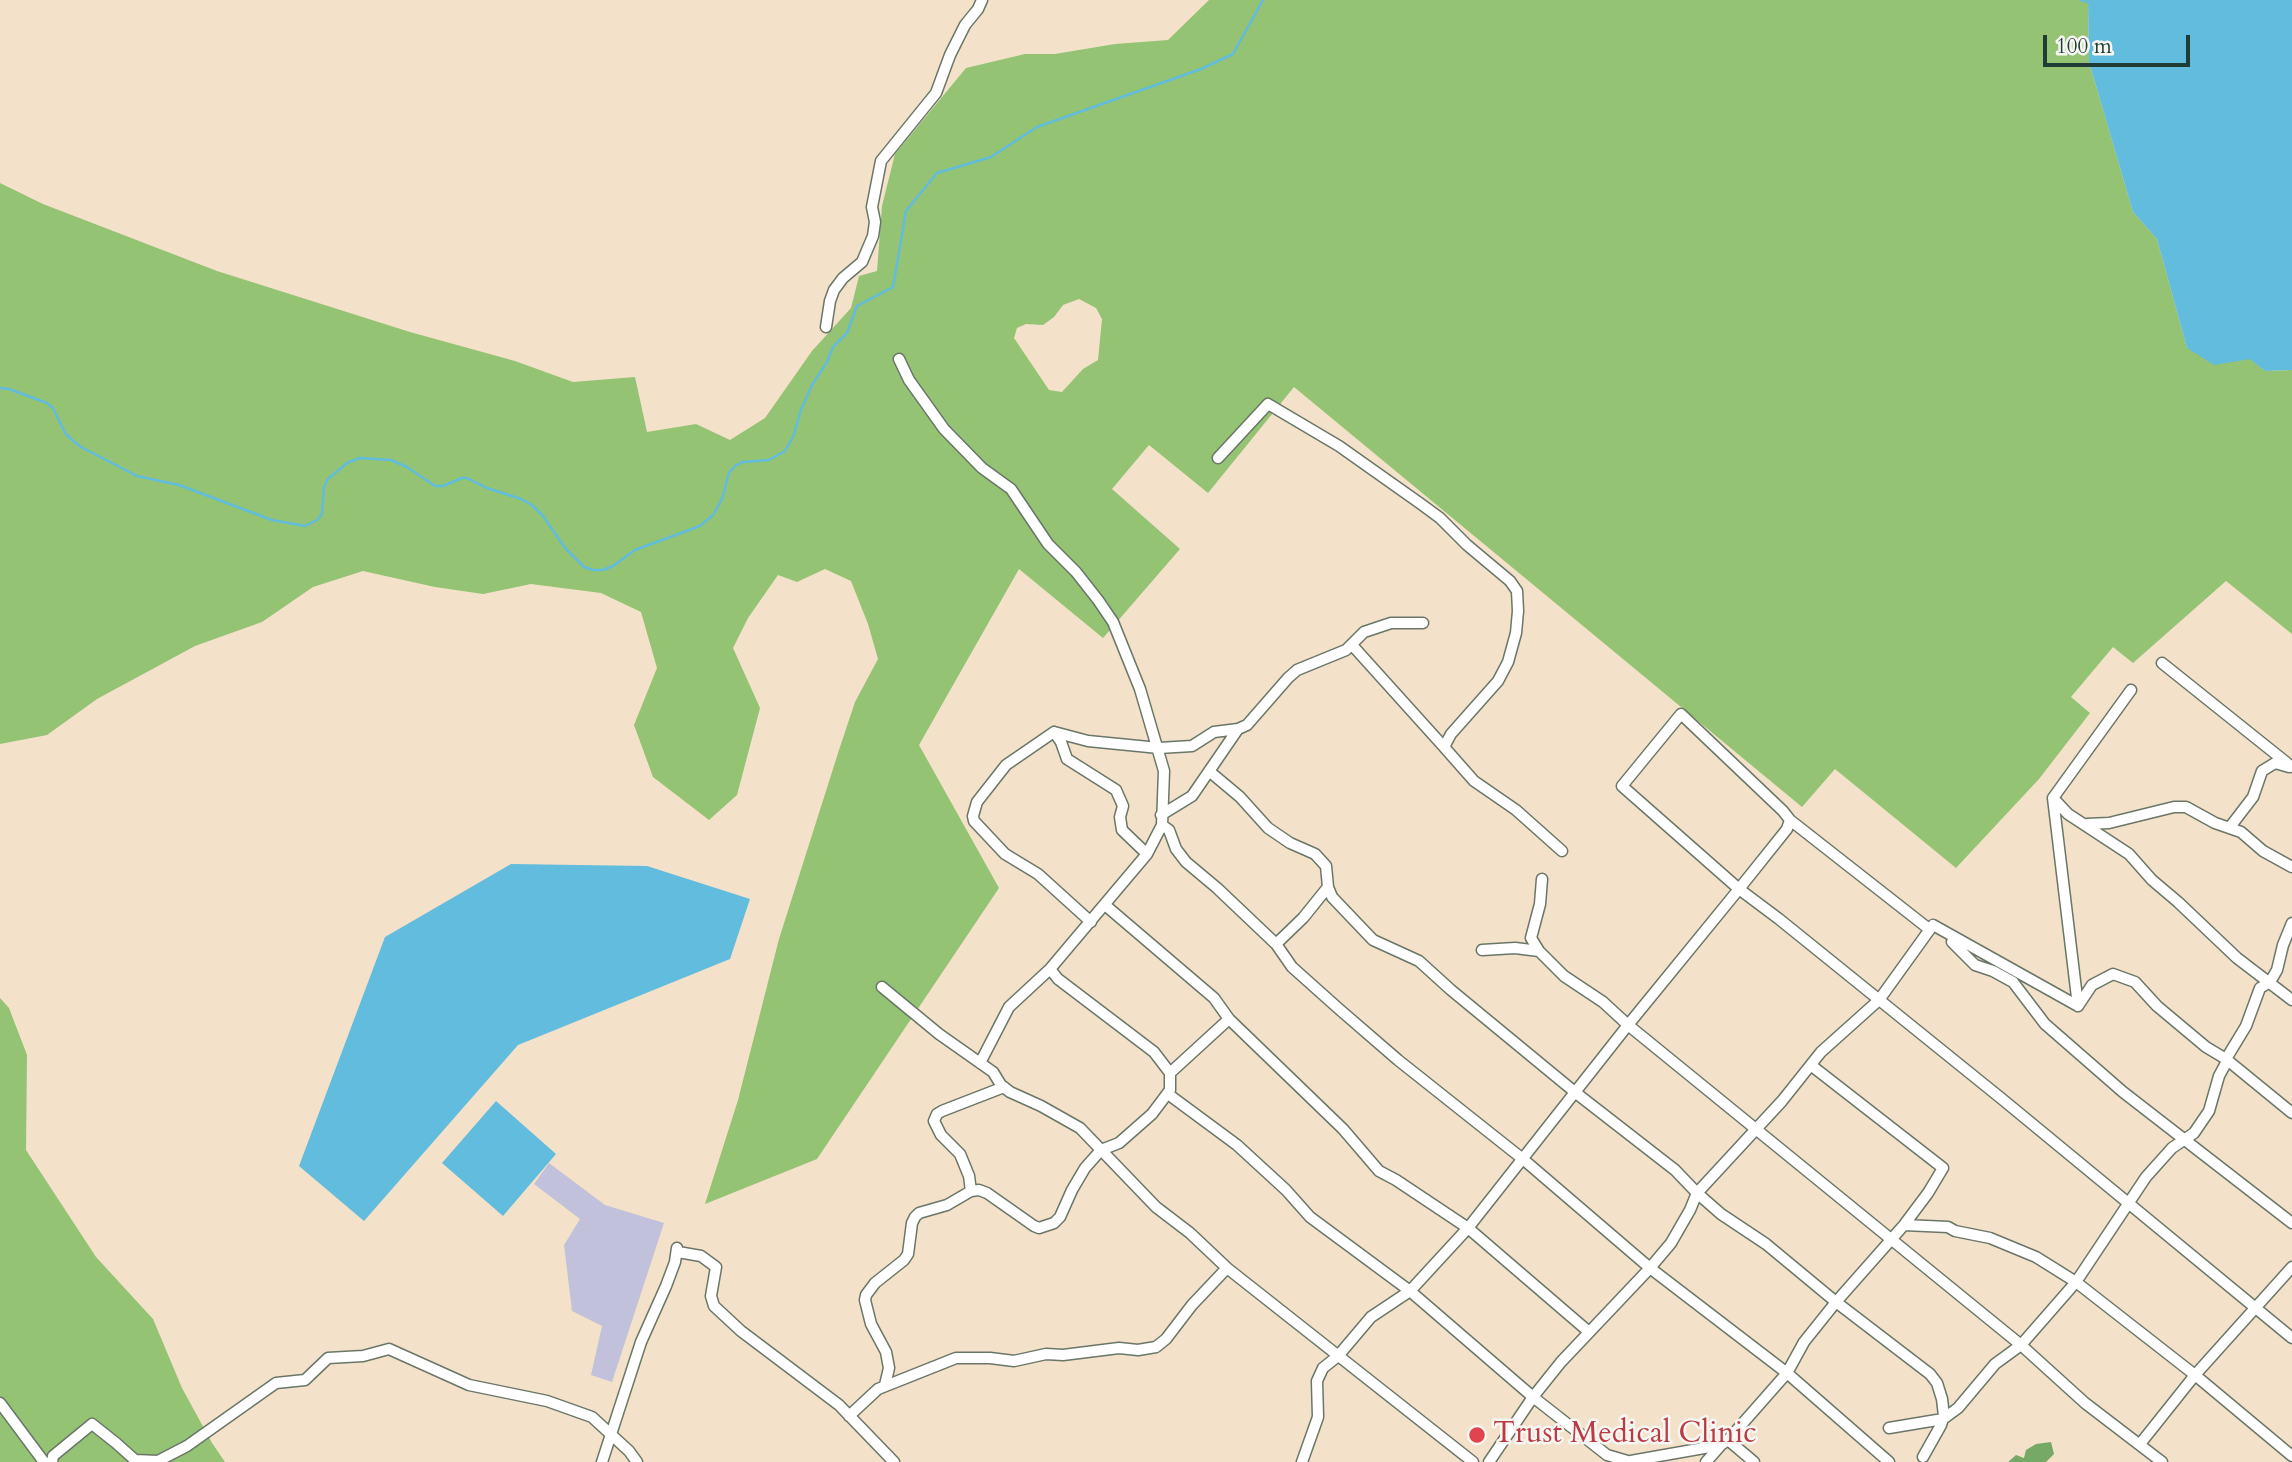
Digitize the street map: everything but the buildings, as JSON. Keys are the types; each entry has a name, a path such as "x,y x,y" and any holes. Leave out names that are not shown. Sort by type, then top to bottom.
{"street":[{"path":"826,327 834,290 843,278 862,262 873,236 875,222 872,207 881,161 936,93 965,25 982,0"},
{"path":"899,359 909,380 944,429 982,468 1012,489 1048,544 1076,572 1098,600 1120,639 1140,689 1164,771 1161,820 1147,855 1050,970 1009,1007 980,1063"},
{"path":"1217,458 1268,404 1339,446 1421,504 1510,582 1517,591 1518,611 1516,633 1508,662 1498,681 1451,734 1444,747"},
{"path":"1091,922 1038,874 1005,854 974,821 977,802 1006,765 1054,732 1088,741 1159,748 1192,746 1214,732 1247,725 1297,670 1333,656 1352,645 1364,632 1391,623 1423,623"},
{"path":"1352,645 1474,781 1516,810 1562,851"},
{"path":"2162,663 2292,767"},
{"path":"2078,1006 2053,798 2131,690"},
{"path":"2292,1223 2123,1092 2045,1024 2013,982 1975,965 1962,950 1790,820 1681,714 1622,786 1739,889 2292,1338"},
{"path":"1161,820 1192,796 1238,729"},
{"path":"1054,732 1067,759 1116,790 1123,806 1122,830 1147,855"},
{"path":"2230,827 2253,797 2262,771 2275,763 2292,767"},
{"path":"1209,771 1240,797 1268,828 1321,859 1326,866 1332,897 1373,940 1419,961 1576,1093 1675,1170 1721,1214 1766,1244 1930,1374 1937,1383 1942,1399 1943,1419 1923,1457"},
{"path":"2053,798 2068,814 2129,854 2152,880 2236,958 2292,1000"},
{"path":"2087,824 2109,823 2174,807 2186,807 2215,823 2230,827 2263,851 2292,867"},
{"path":"1161,820 1186,862 1276,944 1292,967 1339,1009 1398,1060 1524,1160 1650,1268 1787,1373 1889,1462"},
{"path":"1302,1462 1318,1417 1317,1381 1323,1368 1338,1356 1371,1317 1410,1291 1468,1228 1787,829 1790,820"},
{"path":"1542,879 1540,905 1531,938 1539,951 1564,976 1603,1002 2021,1345 2085,1403 2162,1462"},
{"path":"1276,944 1303,918 1328,887"},
{"path":"1105,905 1214,998 1229,1019 1343,1129 1380,1171 1468,1228 1588,1332"},
{"path":"1889,1429 1943,1419 1958,1408 1995,1364 2021,1345 2076,1282 2146,1177 2172,1148 2194,1133 2209,1111 2226,1059 2245,1026 2260,988 2270,982 2277,971 2292,923"},
{"path":"1931,927 2078,1006"},
{"path":"1489,1462 1533,1397 1561,1362 1671,1243 1697,1193 1812,1066 1821,1052 1879,1000 1931,927"},
{"path":"1482,950 1515,948 1539,951"},
{"path":"885,1385 889,1368 887,1352 871,1324 865,1300 875,1283 908,1254 912,1223 919,1213 947,1205 971,1191 978,1190 987,1193 1024,1220 1039,1228 1045,1227 1060,1217 1081,1175 1101,1150 1119,1143 1152,1114 1171,1085 1170,1073 1154,1052 1058,979 1050,970"},
{"path":"2078,1006 2092,985 2113,974 2135,982 2157,1006 2206,1047 2226,1059 2292,1113"},
{"path":"882,987 939,1034 993,1072 1004,1087 1080,1128 1156,1207 1190,1233 1227,1268 1473,1462"},
{"path":"1170,1073 1229,1019"},
{"path":"1706,1462 1787,1373 1804,1342 1903,1225 1943,1168 1812,1066"},
{"path":"971,1191 969,1175 960,1154 941,1135 934,1121 942,1111 1004,1087"},
{"path":"1167,1094 1237,1145 1286,1190 1310,1217 1410,1291 1533,1397 1607,1455 1631,1462 1725,1443 1754,1462"},
{"path":"1119,1143 1119,1169"},
{"path":"1903,1225 1937,1225 1990,1238 2036,1257 2076,1282 2195,1375 2292,1456"},
{"path":"602,1462 641,1342 666,1286 677,1250 701,1256 716,1267 712,1296 714,1306 741,1331 839,1405 894,1462"},
{"path":"2140,1444 2195,1375 2292,1267"},
{"path":"849,1416 885,1385 956,1358 990,1358 1014,1362 1046,1354 1156,1347 1227,1268"},
{"path":"52,1462 53,1457 92,1424 135,1460 158,1461 187,1446 276,1383 305,1381 328,1358 363,1356 389,1349 469,1385 547,1401 592,1417 612,1434 637,1462"},
{"path":"0,1403 44,1462"}],"shaded area":[{"path":"549,1163 605,1205 664,1223 612,1382 591,1375 602,1326 572,1311 564,1245 580,1219 534,1184"}],"green space":[{"path":"1209,0 2088,0 2089,62 2133,212 2157,239 2187,348 2251,359 2265,371 2292,370 2292,634 2226,581 2133,663 2113,647 2071,697 2090,713 2039,779 1956,868 1835,769 1802,807 1294,387 1208,493 1149,445 1112,489 1180,549 1103,638 1019,569 919,745 999,888 817,1159 705,1204 738,1100 779,939 855,702 878,659 851,581 825,569 797,582 778,575 748,618 733,648 760,708 737,795 709,820 653,777 634,725 657,668 641,612 601,593 531,584 483,594 435,587 363,571 313,587 262,622 195,646 97,699 47,735 0,744 0,183 43,204 217,271 410,332 515,361 573,382 635,377 647,432 696,424 730,440 765,418 812,351 851,308 859,276 877,271 882,206 895,154 966,68 1025,54 1055,54 1115,44 1168,40","holes":["1079,299 1096,308 1102,319 1098,360 1083,369 1062,392 1049,390 1014,338 1017,328 1026,324 1043,325 1054,317 1063,305"]},
{"path":"0,998 9,1008 27,1055 26,1150 96,1257 153,1319 182,1388 225,1462 0,1462"},
{"path":"2051,1442 2054,1454 2046,1462 2008,1462 2016,1455 2024,1458 2026,1450 2036,1444"}],"water":[{"path":"2088,0 2292,0 2292,370 2265,371 2250,359 2214,365 2187,348 2157,239 2133,212 2089,62"},
{"path":"511,864 647,866 750,899 730,959 518,1045 364,1221 299,1166 385,937"},
{"path":"496,1101 556,1154 503,1216 442,1163"}],"waterway":[{"path":"0,388 47,403 53,408 65,433 72,440 137,476 179,485 272,520 305,526 317,520 322,514 324,487 328,479 347,463 360,458 391,460 407,467 435,486 467,478 532,505 565,548 584,567 603,570 635,550 700,526 713,515 722,499 729,473 735,466 743,462 769,460 785,451 793,437 812,385 833,347 847,333 857,306 893,287 906,211 937,173 991,157 1037,127 1201,69 1233,54 1263,0"},
{"path":"2081,0 2088,2"}],"place":[{"name":"Trust Medical Clinic","path":"1477,1435"}]}
